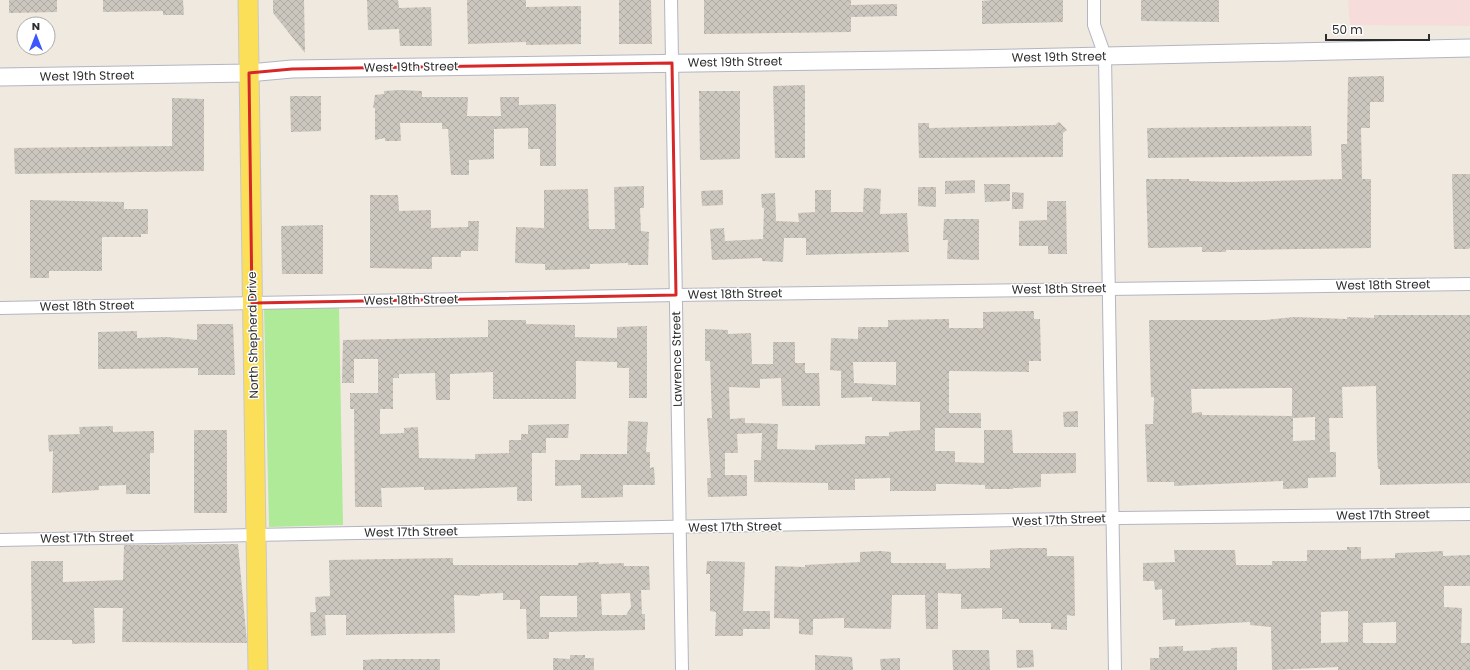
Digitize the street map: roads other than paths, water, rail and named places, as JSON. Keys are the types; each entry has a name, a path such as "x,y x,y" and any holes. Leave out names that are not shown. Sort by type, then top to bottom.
{"main road":[{"name":"North Shepherd Drive","path":"248,0 258,670"}],"street":[{"name":"Lawrence Street","path":"672,0 682,670"},
{"path":"1094,0 1094,25 1105,56 1111,519 1115,670"},
{"name":"West 19th Street","path":"0,77 249,73 292,69 1105,56 1470,48"},
{"name":"West 18th Street","path":"0,308 676,295 1470,284"},
{"name":"West 17th Street","path":"0,540 1111,519 1470,514"}]}
